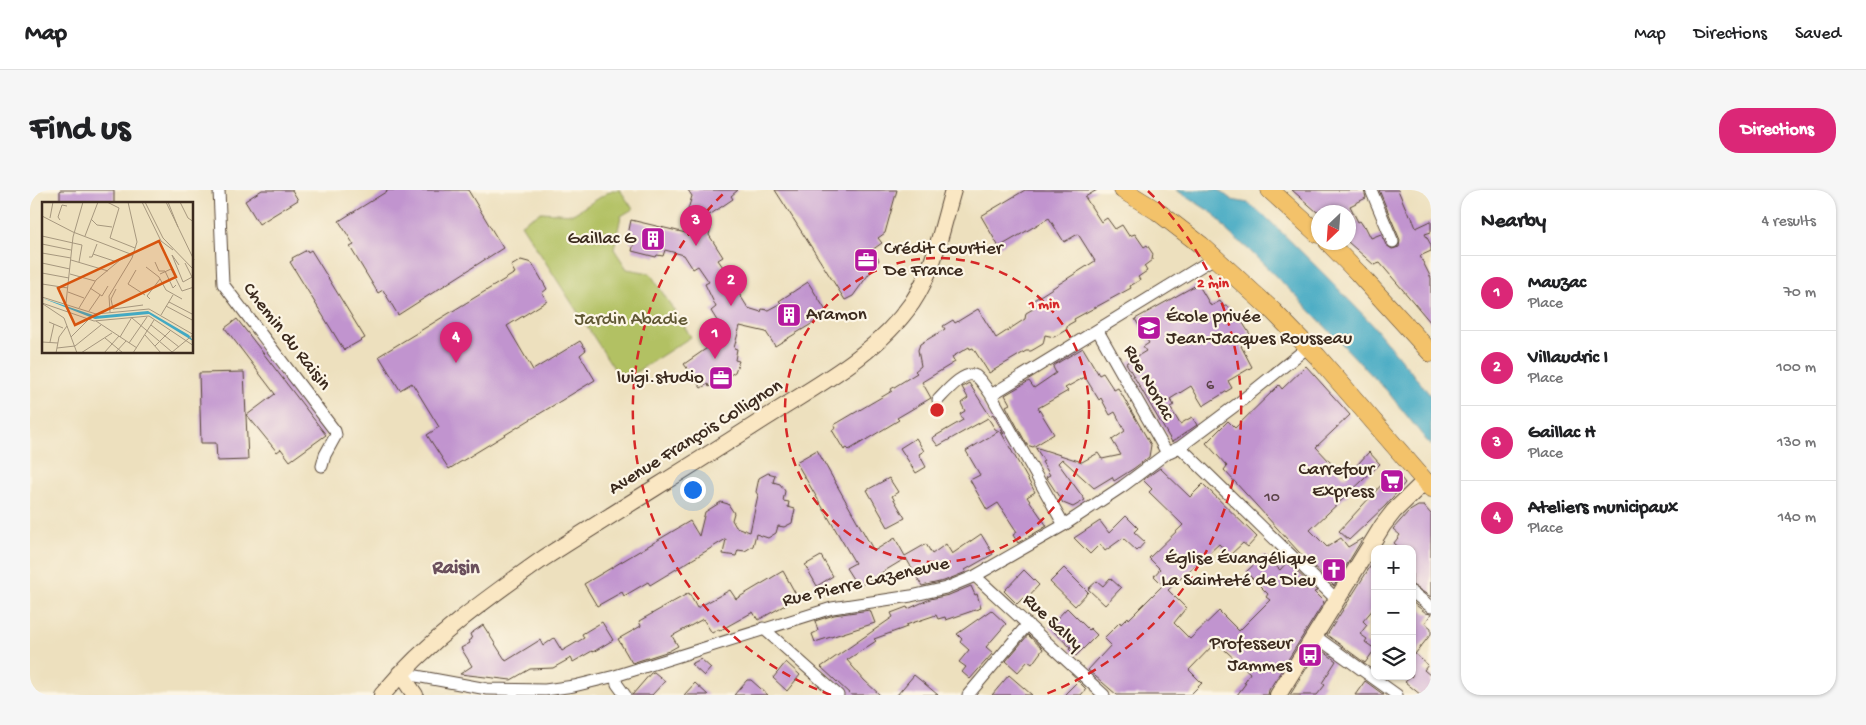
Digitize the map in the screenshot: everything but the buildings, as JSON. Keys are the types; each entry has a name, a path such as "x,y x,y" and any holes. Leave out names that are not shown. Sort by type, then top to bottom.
{"main road":[{"path":"1123,190 1157,211 1216,258 1272,311 1308,347 1428,484"},
{"path":"1270,190 1311,228"},
{"path":"1336,250 1431,353"}],"street":[{"name":"Chemin du Raisin","path":"219,190 223,284 335,431 336,435 325,455 322,466"},
{"name":"Avenue François Collignon","path":"400,673 429,645 544,558 805,392 873,346 901,317 921,286 935,253 953,190"},
{"path":"1371,190 1393,242"},
{"path":"991,395 1216,258"},
{"name":"Rue Noriac","path":"1098,331 1168,454"},
{"name":"Rue Pierre Cazeneuve","path":"400,673 478,688 545,690 615,676 763,628 832,608 911,596 946,588 975,576 1064,525 1123,486 1180,447 1308,347"},
{"path":"938,400 964,376 972,374 977,377 991,395 1064,525"},
{"path":"1180,447 1337,600"},
{"path":"1376,545 1383,525 1394,511 1428,484"},
{"path":"1278,695 1337,600 1371,558"},
{"name":"Rue Salvy","path":"975,576 1104,695"},
{"path":"1416,595 1431,607"},
{"path":"968,695 1028,624"},
{"path":"763,628 838,695"},
{"path":"1314,636 1397,695"},
{"path":"382,695 400,673 415,695"},
{"path":"615,676 617,684 625,695"}],"green space":[{"name":"Jardin Abadie","path":"612,190 620,190 633,209 621,216 614,249 627,269 650,273 691,337 622,381 521,224 541,212 573,214"}],"water":[{"path":"1176,190 1219,190 1232,200 1248,203 1268,219 1325,275 1371,323 1431,396 1431,446 1387,391 1295,295 1228,232 1214,214"}],"place":[{"name":"Gaillac G","path":"653,239"},
{"name":"Gaillac H","path":"696,246"},
{"name":"Crédit Courtier De France","path":"866,260"},
{"name":"Villaudric I","path":"731,306"},
{"name":"Aramon","path":"789,315"},
{"name":"École privée Jean-Jacques Rousseau","path":"1149,328"},
{"name":"Mauzac","path":"715,359"},
{"name":"Ateliers municipaux","path":"456,363"},
{"name":"luigi.studio","path":"721,378"},
{"name":"Carrefour Express","path":"1392,481"},
{"name":"Église Évangélique La Sainteté de Dieu","path":"1334,570"},
{"name":"Professeur Jammes","path":"1310,655"}],"district":[{"name":"Raisin","path":"456,569"}]}
